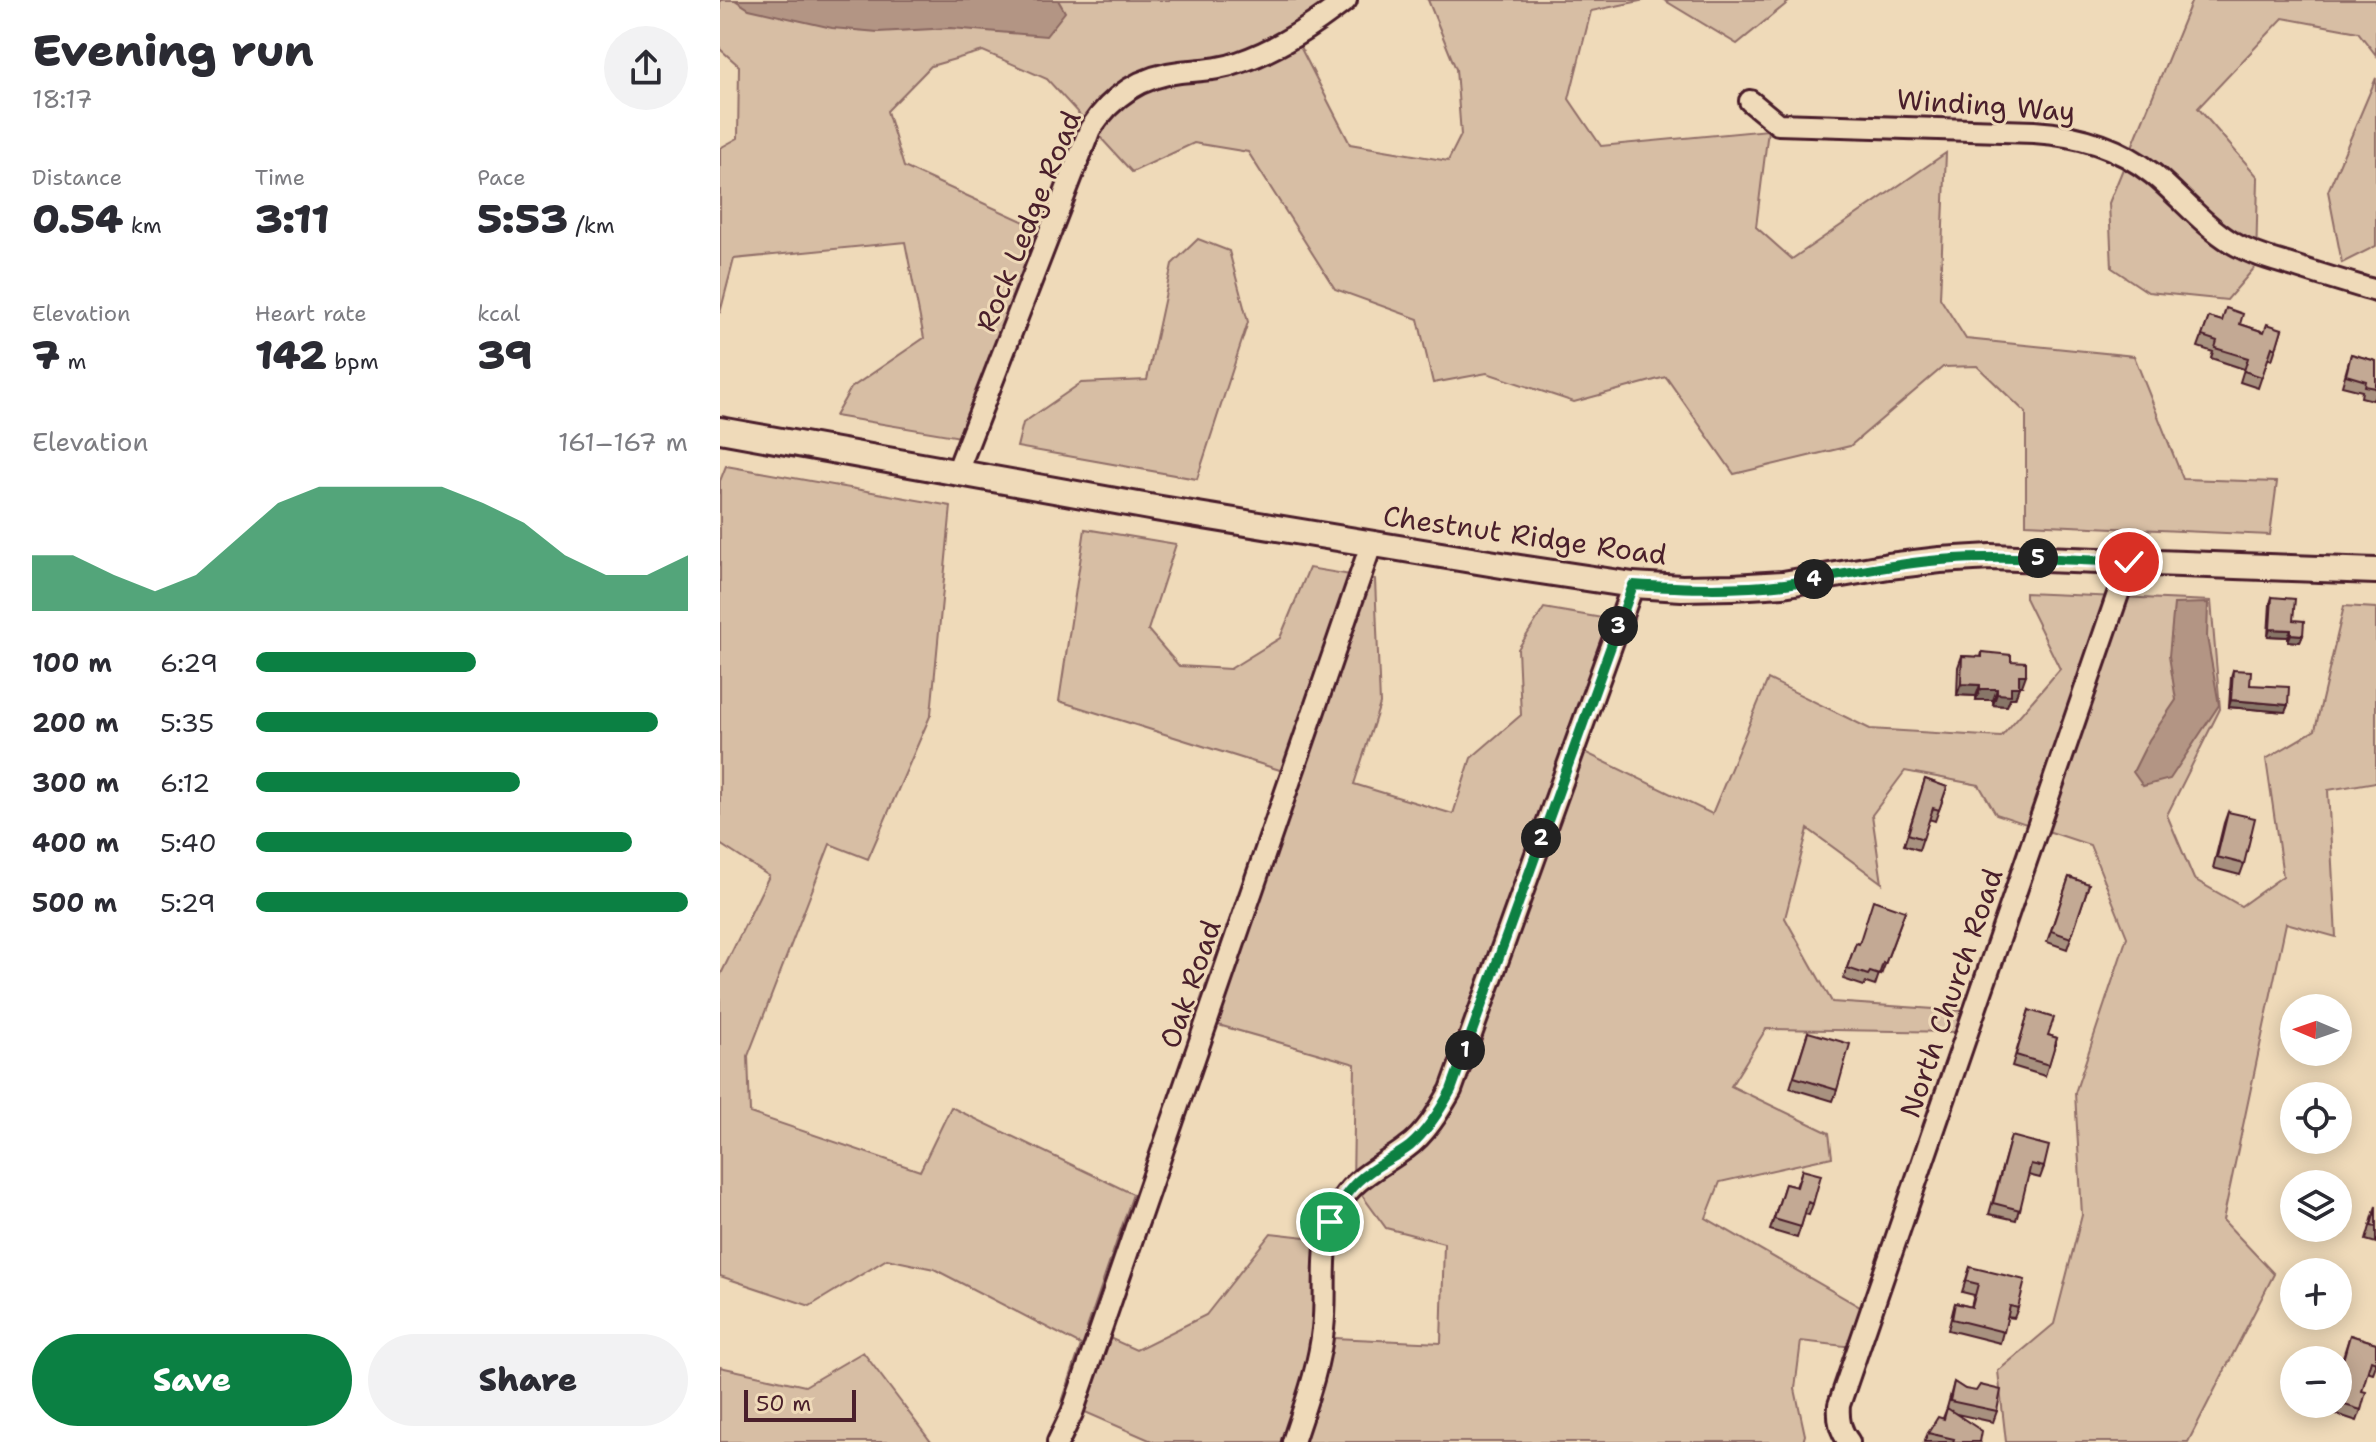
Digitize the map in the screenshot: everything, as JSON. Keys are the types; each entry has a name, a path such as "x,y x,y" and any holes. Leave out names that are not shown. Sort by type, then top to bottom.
{"main road":[{"name":"Chestnut Ridge Road","path":"720,430 1140,505 1633,585 1720,588 1783,584 1889,566 1991,557 2376,571"}],"street":[{"name":"Rock Ledge Road","path":"957,472 1090,129 1101,113 1131,87 1153,78 1177,72 1210,71 1264,53 1346,0"},
{"name":"Winding Way","path":"1750,101 1778,124 2034,132 2083,138 2131,159 2153,174 2210,227 2233,243 2256,254 2376,291"},
{"name":"Oak Road","path":"1058,1442 1077,1400 1372,542"},
{"name":"North Church Road","path":"1849,1442 1838,1419 1839,1405 2129,562"},
{"path":"1293,1442 1315,1374 1323,1329 1326,1240 1330,1222 1352,1186 1365,1174 1408,1147 1438,1114 1451,1090 1633,585"}],"shaded area":[{"path":"720,0 1337,0 1292,31 1350,144 1448,161 1461,135 1456,69 1428,0 1645,0 1591,11 1569,99 1601,146 1768,130 1756,227 1792,259 1946,153 1940,298 1966,339 2134,356 2183,479 2277,482 2270,535 2026,524 2026,413 1977,366 1943,367 1850,446 1734,474 1666,377 1574,402 1487,373 1433,383 1418,319 1335,289 1248,152 1194,143 1132,172 1047,79 983,51 931,66 887,111 904,167 1042,230 966,438 835,416 851,388 924,338 905,242 734,259 720,313 720,148 738,138 739,66 720,49"},
{"path":"735,0 1058,0 1065,12 1046,36 951,28 878,32 832,28 749,9"},
{"path":"1664,0 1791,0 1737,44"},
{"path":"2192,0 2376,0 2376,55 2358,32 2283,18 2198,108 2258,177 2256,266 2227,300 2148,292 2112,268 2109,203"},
{"path":"2376,78 2376,246 2342,263 2328,191"},
{"path":"1198,239 1229,251 1248,322 1197,479 1017,447 1023,423 1081,383 1147,380 1172,264"},
{"path":"726,466 951,506 931,714 868,859 830,844 748,1056 750,1113 920,1171 951,1107 1133,1194 1087,1328 1136,1350 1206,1315 1271,1233 1322,1239 1313,1337 1441,1343 1444,1243 1386,1228 1353,1183 1355,1064 1194,1018 1283,771 1059,701 1085,529 1176,544 1148,630 1179,666 1230,669 1280,638 1309,568 1375,579 1380,704 1354,784 1453,814 1471,758 1521,715 1518,649 1544,608 1614,620 1574,747 1712,814 1768,679 1870,729 2001,737 2060,669 2025,593 2211,601 2220,709 2167,815 2194,879 2241,906 2283,876 2266,759 2315,730 2344,606 2376,608 2376,782 2328,790 2336,937 2286,923 2223,1220 2274,1274 2188,1442 2006,1442 1998,1371 2054,1324 2082,1215 2075,1093 2127,937 2090,845 1996,814 1979,785 1905,771 1872,815 1882,883 1808,829 1785,918 1832,1002 1963,1011 1959,1032 1766,1029 1731,1086 1829,1133 1832,1157 1720,1182 1706,1218 1865,1310 1853,1347 1801,1341 1795,1389 1805,1435 1803,1442 1154,1442 1062,1402 1081,1345 934,1269 887,1259 810,1306 720,1276 720,976 769,876 720,844 720,481"},
{"path":"2208,603 2207,637 2219,705 2170,779 2143,786 2133,772 2149,740 2176,700 2169,656 2174,604"},
{"path":"863,1352 931,1442 720,1442 720,1367 805,1386"}],"building":[{"path":"2226,308 2243,314 2240,324 2264,332 2267,324 2282,329 2262,377 2244,371 2248,358 2215,348 2217,341 2202,336 2209,317 2222,321"},
{"path":"2351,354 2376,361 2376,388 2365,386 2366,381 2346,375"},
{"path":"2272,597 2295,599 2293,620 2304,621 2303,635 2291,634 2291,630 2270,629"},
{"path":"1982,652 2011,655 2011,661 2026,662 2026,675 2019,675 2019,687 2011,687 2011,695 1997,694 1997,689 1980,689 1980,685 1961,684 1962,656 1982,657"},
{"path":"2233,670 2251,671 2250,685 2289,687 2288,705 2231,700"},
{"path":"1925,779 1947,787 1939,810 1933,808 1923,839 1908,834"},
{"path":"2228,812 2255,818 2244,864 2217,857"},
{"path":"2069,877 2089,884 2071,938 2051,931"},
{"path":"1873,900 1905,911 1879,975 1847,968 1856,943 1859,944"},
{"path":"2029,1010 2054,1018 2048,1035 2057,1038 2049,1065 2016,1055"},
{"path":"1808,1032 1850,1044 1837,1090 1794,1077"},
{"path":"2011,1136 2049,1146 2044,1167 2031,1164 2020,1210 1993,1203"},
{"path":"1802,1170 1821,1175 1813,1204 1808,1202 1801,1227 1774,1219 1785,1184 1797,1187"},
{"path":"2376,1207 2376,1227 2371,1226"},
{"path":"1970,1267 2025,1280 2018,1308 2010,1306 2004,1332 1952,1319 1955,1303 1972,1307 1978,1284 1966,1281"},
{"path":"2350,1335 2376,1343 2376,1362 2371,1360 2362,1391 2366,1392 2361,1410 2352,1407 2352,1346 2347,1346"},
{"path":"1954,1382 1976,1391 1980,1385 2001,1390 1997,1411 1950,1401"},
{"path":"1947,1408 1982,1431 1980,1442 1953,1442 1954,1439 1928,1433 1938,1417 1944,1419"}],"route":[{"path":"1330,1222 1352,1186 1365,1174 1408,1147 1424,1132 1451,1090 1633,585 1682,588 1783,584 1889,566 1991,557 2129,562"}]}
